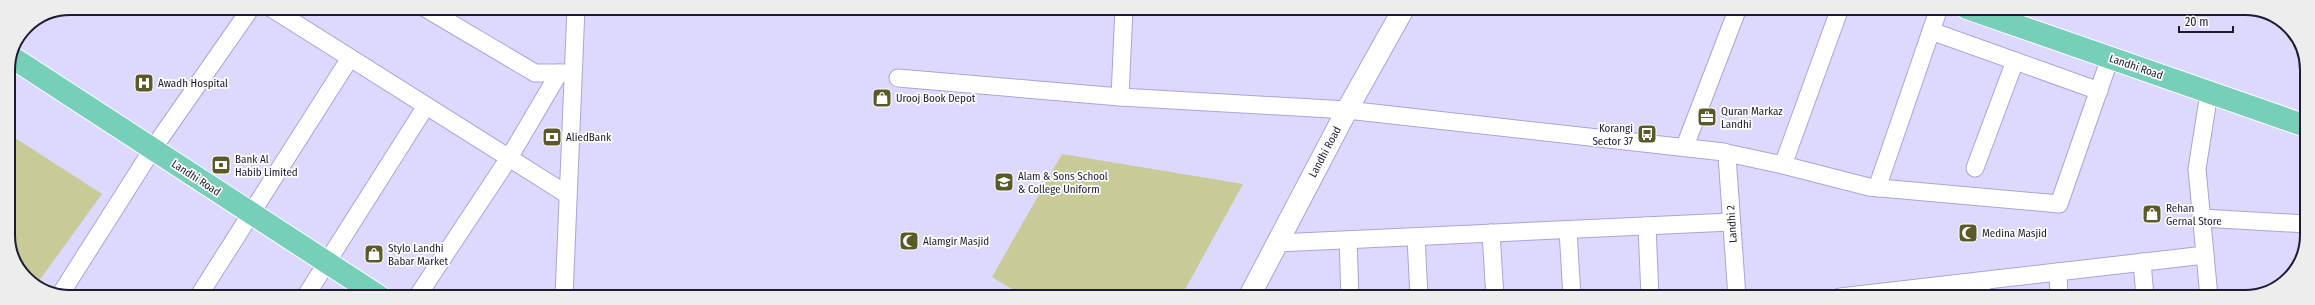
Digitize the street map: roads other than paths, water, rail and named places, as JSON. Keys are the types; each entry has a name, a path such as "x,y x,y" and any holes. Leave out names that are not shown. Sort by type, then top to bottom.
{"main road":[{"name":"Landhi Road","path":"1987,15 2300,124"},
{"name":"Landhi Road","path":"16,60 152,150 369,290"}],"street":[{"path":"63,290 152,150 246,15"},
{"path":"282,15 568,195"},
{"path":"437,15 536,73 567,73"},
{"path":"564,290 568,195 567,73 575,15"},
{"path":"1120,97 1124,15"},
{"name":"Landhi Road","path":"1253,290 1347,110 1400,15"},
{"path":"1685,146 1735,15"},
{"path":"1783,165 1837,15"},
{"path":"1877,188 1936,15"},
{"path":"1931,31 2099,91"},
{"path":"202,290 252,214 350,58"},
{"path":"898,78 1120,97 1347,110 1685,146 1783,165 1877,188 2059,204 2110,58"},
{"path":"1975,168 2015,61"},
{"path":"422,290 567,73"},
{"path":"2208,290 2197,169 2209,93"},
{"path":"309,290 426,106"},
{"name":"Landhi 2","path":"1726,153 1736,290"},
{"path":"2202,218 2300,224"},
{"path":"1277,244 1731,222"},
{"path":"1647,226 1650,290"},
{"path":"1568,230 1572,290"},
{"path":"1491,234 1495,290"},
{"path":"1416,237 1419,290"},
{"path":"1348,240 1350,290"},
{"path":"1964,290 1982,289 2058,272 2205,255"},
{"path":"2142,262 2144,290"},
{"path":"2058,272 2059,290"}],"place":[{"name":"Awadh Hospital","path":"144,83"},
{"name":"Urooj Book Depot","path":"882,98"},
{"name":"Quran Markaz Landhi","path":"1707,117"},
{"name":"Korangi Sector 37","path":"1647,134"},
{"name":"AliedBank","path":"552,137"},
{"name":"Bank Al Habib Limited","path":"221,165"},
{"name":"Alam & Sons School & College Uniform","path":"1004,182"},
{"name":"Rehan Gernal Store","path":"2152,214"},
{"name":"Medina Masjid","path":"1968,233"},
{"name":"Alamgir Masjid","path":"909,241"},
{"name":"Stylo Landhi Babar Market","path":"374,254"}]}
